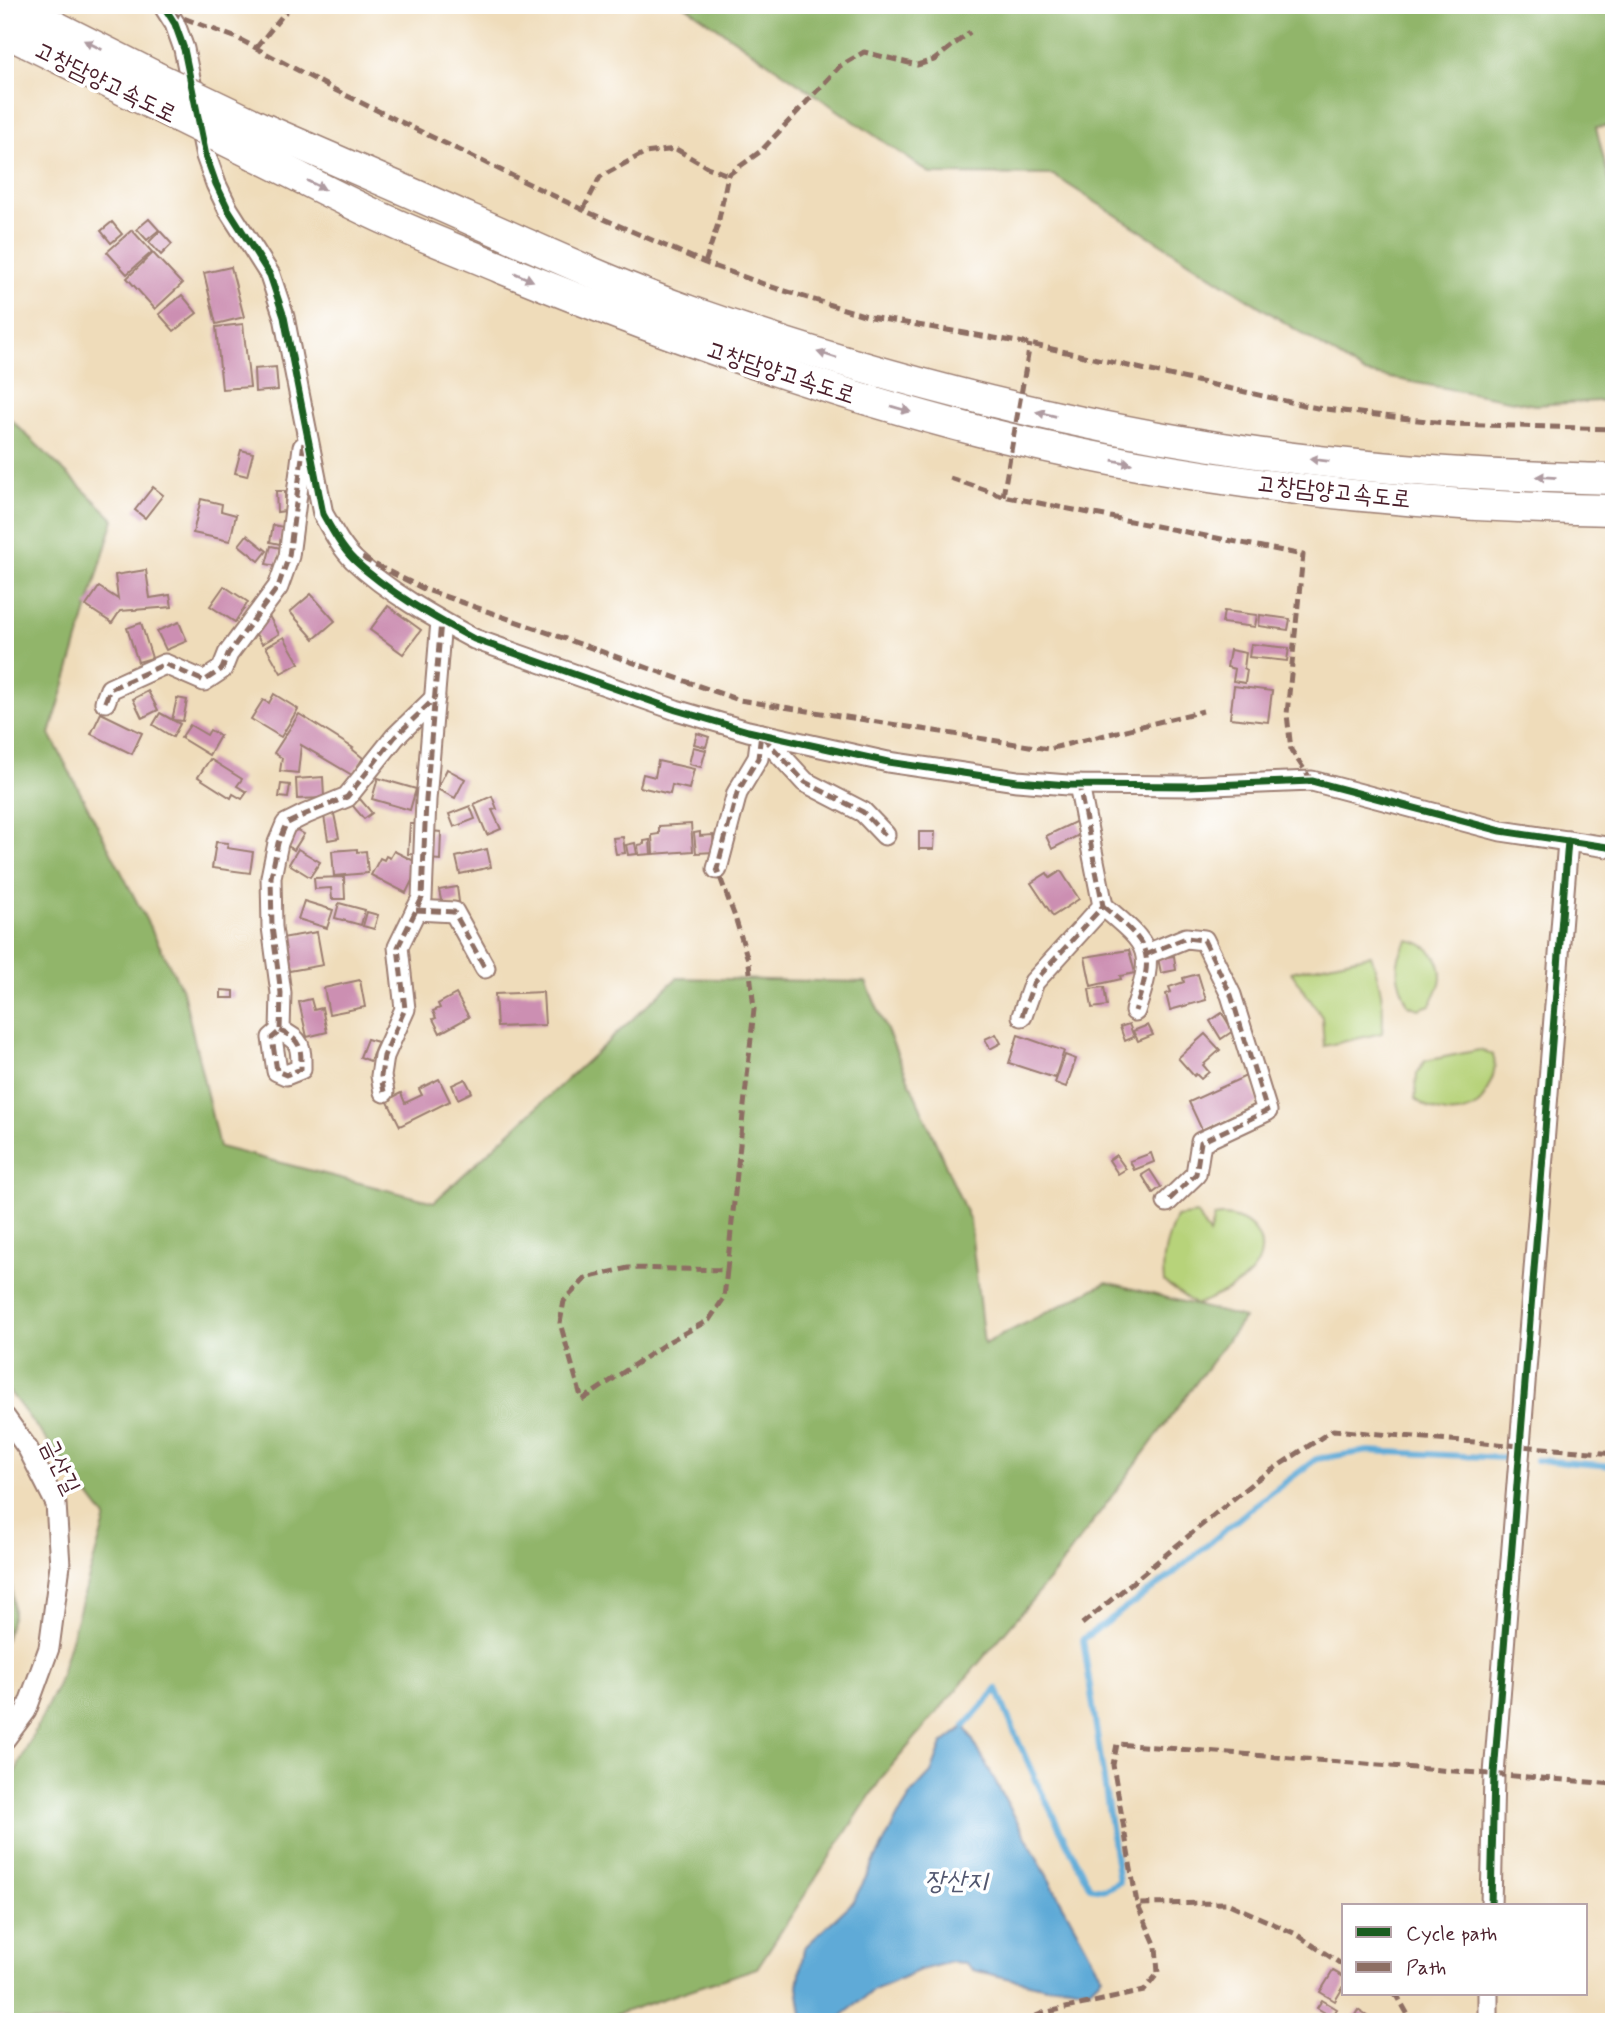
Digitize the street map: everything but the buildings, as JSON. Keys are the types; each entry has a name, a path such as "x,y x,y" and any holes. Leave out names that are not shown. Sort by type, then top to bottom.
{"highway":[{"name":"고창담양고속도로","path":"13,5 152,90"},
{"name":"고창담양고속도로","path":"5,32 152,90 259,142 689,311 960,394 1078,422 1220,447 1349,464 1450,472 1614,479"},
{"name":"고창담양고속도로","path":"259,142 388,221 568,296 707,349 849,394 980,431 1116,461 1225,479 1482,505 1614,510"}],"street":[{"path":"163,5 175,24 184,48 206,156 216,184 228,209 261,257 284,317 323,514 354,559 393,591 441,621 474,639 676,710 761,734 888,762 1017,781 1079,785 1190,786 1312,781 1501,831 1614,848"},
{"path":"105,702 110,689 165,664 204,681 222,669 228,654 278,587 289,556 305,428"},
{"path":"384,1092 381,1076 384,1056 405,1009 398,947 422,898 426,800 441,621"},
{"path":"280,1031 281,993 272,927 271,877 278,843 286,824 347,797 395,737 435,698"},
{"path":"761,734 805,782 863,812 885,835"},
{"path":"717,869 737,793 758,758 761,734"},
{"path":"1079,785 1103,906 1138,936 1147,954 1144,984 1135,1011"},
{"path":"1491,1904 1494,1774 1569,841"},
{"path":"1022,1016 1034,982 1103,906"},
{"path":"416,910 454,912 485,968"},
{"path":"1147,954 1185,938 1204,940 1231,995 1267,1111 1201,1142 1196,1174 1167,1202"},
{"name":"금산길","path":"5,1417 27,1449 56,1504 60,1565 49,1648 26,1711 5,1739"},
{"path":"1488,1996 1488,2022"}],"green space":[{"path":"684,5 1614,5 1614,125 1596,127 1614,201 1614,400 1535,405 1364,373 1053,175 931,174"},
{"path":"5,414 114,519 50,734 183,991 219,1147 434,1202 677,978 866,982 970,1221 984,1344 1107,1282 1244,1318 1055,1573 883,1776 757,1968 593,2022 5,2022 5,1793 58,1684 106,1518 5,1386"},
{"path":"1408,940 1421,944 1432,952 1441,971 1441,979 1430,1005 1419,1009 1408,1005 1399,980 1399,956"},
{"path":"1371,955 1381,993 1382,1033 1324,1046 1322,1017 1291,972"},
{"path":"1479,1050 1493,1054 1495,1067 1491,1082 1478,1105 1462,1112 1445,1113 1429,1108 1415,1099 1417,1074 1425,1061"},
{"path":"1197,1214 1209,1235 1214,1217 1227,1216 1248,1224 1260,1241 1261,1251 1258,1262 1245,1279 1225,1292 1196,1305 1164,1282 1163,1265 1167,1241 1176,1217"},
{"path":"5,1500 9,1507 13,1614 5,1641"}],"water":[{"name":"장산지","path":"965,1726 1102,1976 1089,1989 1063,1985 1046,1987 973,1970 965,1963 951,1962 920,1970 874,1990 834,2022 803,2022 798,1986 804,1948 853,1902 898,1816 913,1792 931,1773 942,1744"}],"waterway":[{"path":"965,1726 997,1689 1040,1789 1090,1887 1105,1889 1119,1882 1083,1639 1169,1577 1254,1506 1316,1459 1368,1451 1504,1458"},
{"path":"1536,1460 1614,1466"}],"marked path":[{"path":"256,48 291,5"},
{"path":"170,13 237,38 337,91 583,210 705,263 870,317 1030,344 1317,408 1452,424 1614,429"},
{"path":"705,263 718,224 728,175 761,151 840,66 864,52 917,65 934,60 970,32"},
{"path":"583,210 600,177 644,153 676,149 707,167 728,175"},
{"path":"1003,496 1030,344"},
{"path":"105,702 110,689 165,664 204,681 222,669 228,654 278,587 289,556 304,442"},
{"path":"950,478 1003,496 1303,555 1287,714 1291,750 1312,781"},
{"path":"362,558 424,589 739,700 1048,749 1203,711"},
{"path":"384,1092 381,1076 384,1056 405,1009 398,947 422,898 426,800 441,621"},
{"path":"280,1031 293,1038 300,1050 301,1069 286,1075 277,1071 272,1038 280,1031 281,993 272,927 271,877 278,843 286,824 347,797 395,737 435,698"},
{"path":"727,1270 724,1298 709,1320 668,1342 582,1400 560,1323 564,1301 586,1278 628,1268 727,1270 754,1009 749,963 717,869 737,793 758,758 761,734"},
{"path":"763,737 805,782 863,812 885,835"},
{"path":"1022,1016 1034,982 1103,906 1079,785"},
{"path":"1103,906 1131,931 1144,950 1145,974 1135,1011"},
{"path":"416,910 454,912 485,968"},
{"path":"1147,954 1186,938 1204,940 1231,995 1267,1111 1201,1142 1196,1174 1167,1202"},
{"path":"1082,1624 1255,1481 1333,1430 1614,1454"},
{"path":"1342,1965 1296,1934 1227,1903 1137,1904 1113,1765 1117,1744 1614,1784"},
{"path":"1022,2022 1043,2013 1144,1991 1158,1973 1156,1946 1137,1904"},
{"path":"1396,1996 1412,2022"}],"cycle path":[{"path":"163,5 175,24 184,49 206,156 216,184 228,209 270,275 284,317 323,514 354,560 381,583 427,613 474,639 676,710 748,731 888,762 1017,781 1068,785 1190,786 1312,781 1501,831 1614,848"},
{"path":"1491,1904 1494,1774 1568,841"}]}
